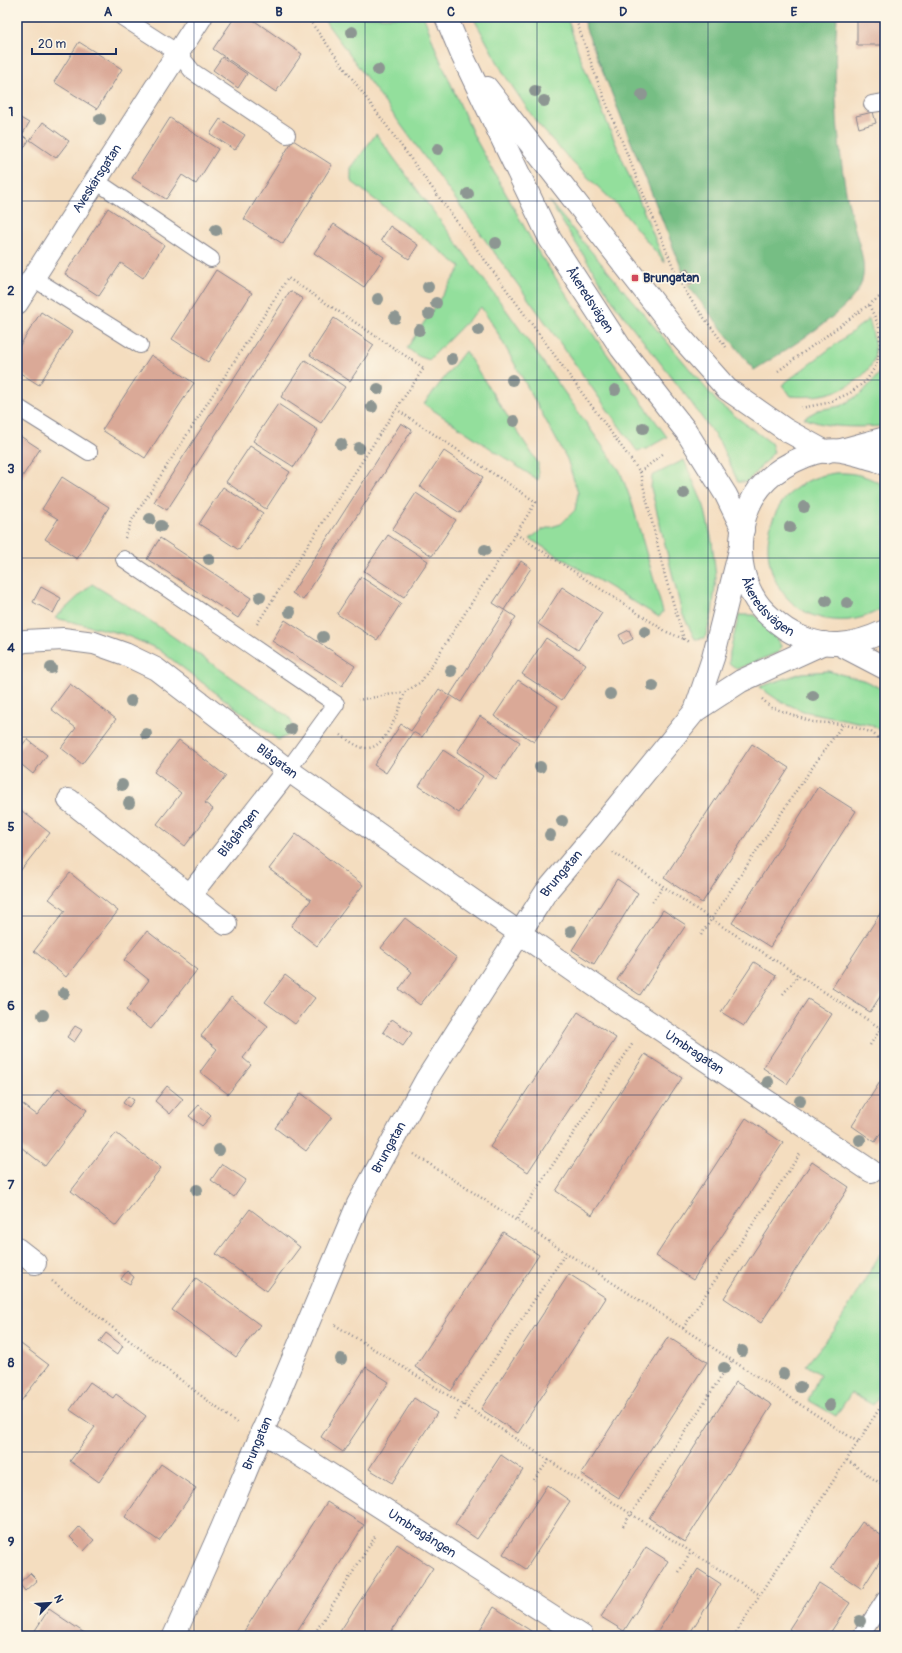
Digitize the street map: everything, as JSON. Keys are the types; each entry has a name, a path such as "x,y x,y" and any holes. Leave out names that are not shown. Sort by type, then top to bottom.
{"street":[{"name":"Aveskärsgatan","path":"17,303 201,17"},
{"name":"Åkeredsvägen","path":"446,17 462,55 550,239 621,348 686,431 726,495 741,540 746,582 756,601 769,617 786,630 802,638 832,644 885,668"},
{"name":"Åkeredsvägen","path":"462,55 679,334 726,389 786,430 834,451 885,464"},
{"path":"834,451 885,438"},
{"name":"Åkeredsvägen","path":"741,540 746,513 756,494 767,480 788,464 813,453 834,451"},
{"name":"Brungatan","path":"695,711 714,658 741,540"},
{"name":"Åkeredsvägen","path":"832,644 867,639 885,631"},
{"name":"Blågatan","path":"17,643 24,641 63,639 94,643 124,654 156,669 288,770 520,933"},
{"name":"Brungatan","path":"174,1636 222,1528 358,1204 426,1080 546,892 695,711 741,681 832,644"},
{"name":"Blågången","path":"190,895 288,770"},
{"path":"69,800 226,924"},
{"name":"Umbragatan","path":"520,933 871,1171"},
{"path":"17,1249 35,1263"},
{"name":"Umbragången","path":"262,1431 582,1636"}],"lane":[{"path":"122,17 178,53 192,72 287,135"},
{"path":"96,181 211,259"},
{"path":"33,278 140,345"},
{"path":"17,407 89,452"},
{"path":"124,559 336,704 288,770"},
{"path":"860,1636 885,1599"}],"path":[{"path":"307,17 640,472 665,576 684,639"},
{"path":"576,17 599,85 678,279 693,303 727,348"},
{"path":"124,559 125,540 132,520 288,278 424,368 245,642"},
{"path":"778,371 885,293"},
{"path":"796,408 828,403 850,393 866,381 877,364 880,344 879,326 869,305"},
{"path":"336,704 405,692 421,682 536,502 396,409"},
{"path":"640,472 664,453"},
{"path":"516,534 667,632 684,639 714,658"},
{"path":"741,681 771,707 812,722 843,724 871,732 885,743"},
{"path":"322,723 357,746 367,749 375,747 382,741 395,718 405,692"},
{"path":"701,936 800,785 843,724"},
{"path":"594,835 616,854 663,887 885,1031"},
{"path":"652,902 663,887"},
{"path":"783,994 799,975"},
{"path":"517,1220 648,1021"},
{"path":"870,1044 885,1022"},
{"path":"683,1328 813,1133"},
{"path":"393,1140 858,1442"},
{"path":"454,1419 566,1253"},
{"path":"35,1263 49,1279 243,1428 262,1431"},
{"path":"312,1312 464,1405 631,1514 760,1595"},
{"path":"623,1526 732,1360"},
{"path":"734,1636 885,1400"},
{"path":"534,1480 549,1460"},
{"path":"847,1460 885,1487"},
{"path":"313,1636 390,1512"},
{"path":"679,1572 691,1552"}],"green space":[{"path":"322,17 424,17 438,55 474,136 537,250 597,340 667,437 646,449 637,451 543,319"},
{"path":"473,17 567,17 580,57 665,263 617,205 573,163 537,123 504,74"},
{"path":"584,17 837,17 835,83 840,149 846,192 862,259 862,281 857,292 832,317 798,342 754,370 689,287 586,29"},
{"path":"376,134 507,311 620,471 632,503 663,612 659,617 530,539 541,530 561,524 575,510 578,493 567,459 496,330 481,307 429,360 418,356 407,348 461,267 351,181 351,168"},
{"path":"549,201 719,404 771,443 774,452 747,482 738,482 720,443 690,401 616,306"},
{"path":"885,305 885,329 878,312"},
{"path":"869,319 872,329 875,353 873,362 858,380 837,391 826,394 802,397 791,396 782,385"},
{"path":"465,351 538,463 538,480 424,404"},
{"path":"885,353 885,426 833,426 804,418 818,410 841,406 862,393 878,375"},
{"path":"684,460 704,506 712,541 716,578 712,614 705,638 695,639 682,613 651,488 652,476"},
{"path":"835,473 848,473 867,477 885,487 885,606 867,616 847,620 833,620 805,612 785,595 772,573 768,548 772,523 784,500 805,482"},
{"path":"92,584 136,611 289,717 293,725 287,736 278,740 158,649 123,634 55,618"},
{"path":"739,615 755,615 776,638 781,646 779,652 737,669 729,663 730,652"},
{"path":"828,671 863,680 885,690 885,734 872,725 803,711 778,700 759,687 802,673"},
{"path":"885,1246 885,1386 873,1405 851,1393 836,1416 808,1400 820,1374 806,1365 834,1331"}],"building":[{"path":"235,17 249,17 302,54 276,92 213,49"},
{"path":"857,17 885,17 885,45 857,45"},
{"path":"79,42 122,69 97,109 54,82"},
{"path":"222,57 247,74 238,88 213,70"},
{"path":"873,112 876,123 859,128 856,116"},
{"path":"17,116 29,123 22,135 29,140 17,159"},
{"path":"170,118 218,149 196,184 182,175 166,199 132,178"},
{"path":"220,119 245,135 235,150 210,134"},
{"path":"43,122 69,141 56,158 30,140"},
{"path":"293,140 332,165 283,244 244,219"},
{"path":"108,208 164,245 143,278 121,263 99,296 65,274"},
{"path":"334,224 384,257 364,287 314,253"},
{"path":"390,226 418,245 409,259 381,240"},
{"path":"687,269 695,281 689,285 681,273"},
{"path":"216,270 252,293 208,362 172,339"},
{"path":"290,291 303,299 167,510 154,502"},
{"path":"41,312 72,332 39,385 17,371 17,350"},
{"path":"334,318 374,345 350,381 310,355"},
{"path":"151,355 194,383 145,458 102,430"},
{"path":"305,360 345,387 321,423 281,397"},
{"path":"278,404 318,430 294,467 253,441"},
{"path":"401,423 412,430 303,600 292,593"},
{"path":"17,434 40,449 17,485"},
{"path":"250,446 290,472 266,509 226,482"},
{"path":"444,451 483,477 460,513 420,487"},
{"path":"62,477 109,507 77,559 45,539 58,519 42,509"},
{"path":"223,487 263,513 239,550 199,524"},
{"path":"416,493 456,520 432,556 392,530"},
{"path":"388,535 428,561 404,597 364,571"},
{"path":"160,538 251,598 238,618 147,559"},
{"path":"521,561 531,568 504,610 493,603"},
{"path":"361,577 401,603 377,640 337,614"},
{"path":"41,587 61,598 53,613 33,602"},
{"path":"562,587 602,613 578,650 538,624"},
{"path":"505,610 516,617 461,702 450,695"},
{"path":"285,620 355,666 342,686 272,641"},
{"path":"629,630 633,639 623,644 619,635"},
{"path":"546,638 586,664 562,700 522,674"},
{"path":"518,680 558,706 534,742 494,716"},
{"path":"70,684 116,719 82,764 61,748 76,728 51,709"},
{"path":"439,689 450,696 422,737 413,732 386,773 374,765 401,724 411,731"},
{"path":"480,716 520,742 496,779 457,752"},
{"path":"27,739 47,755 33,774 17,761 17,752"},
{"path":"179,740 226,776 205,803 213,809 185,846 157,824 181,793 154,772"},
{"path":"752,744 789,768 702,903 664,878"},
{"path":"443,750 483,776 459,813 419,786"},
{"path":"818,787 856,811 770,947 732,923"},
{"path":"17,807 50,833 17,875"},
{"path":"296,834 363,885 317,946 291,926 311,900 269,869"},
{"path":"70,873 118,911 66,977 34,951 65,911 49,899"},
{"path":"617,879 638,893 594,964 572,950"},
{"path":"885,906 885,989 870,1012 832,988"},
{"path":"663,910 686,925 640,995 617,980"},
{"path":"405,918 457,958 420,1005 399,989 412,972 381,948"},
{"path":"147,931 197,970 151,1029 126,1010 149,980 124,960"},
{"path":"754,962 776,976 744,1026 721,1012"},
{"path":"285,975 315,998 295,1024 265,1002"},
{"path":"231,997 268,1026 243,1058 251,1065 228,1094 200,1072 217,1049 201,1036"},
{"path":"808,999 832,1014 787,1084 763,1068"},
{"path":"578,1012 616,1038 528,1172 490,1147"},
{"path":"392,1019 412,1033 403,1046 383,1032"},
{"path":"75,1026 82,1030 74,1042 67,1037"},
{"path":"645,1054 682,1078 592,1215 556,1191"},
{"path":"885,1074 885,1127 875,1142 852,1126"},
{"path":"167,1086 183,1099 170,1114 155,1101"},
{"path":"58,1088 87,1110 45,1166 17,1144 20,1139 17,1136 17,1100 37,1115"},
{"path":"301,1093 332,1117 306,1151 275,1128"},
{"path":"128,1096 134,1100 129,1107 123,1103"},
{"path":"199,1105 211,1116 202,1126 189,1116"},
{"path":"746,1118 783,1143 693,1280 656,1256"},
{"path":"116,1133 161,1168 116,1226 71,1191"},
{"path":"812,1162 849,1187 761,1323 724,1298"},
{"path":"222,1164 246,1180 234,1197 211,1180"},
{"path":"250,1209 300,1247 267,1291 216,1254"},
{"path":"503,1232 539,1255 451,1391 415,1367"},
{"path":"127,1271 134,1277 130,1284 121,1279"},
{"path":"569,1274 606,1298 518,1433 481,1409"},
{"path":"196,1278 260,1325 236,1357 172,1310"},
{"path":"106,1333 123,1346 117,1355 99,1342"},
{"path":"668,1337 707,1362 619,1498 581,1474"},
{"path":"17,1341 49,1365 21,1401 17,1397"},
{"path":"366,1367 389,1382 343,1452 321,1437"},
{"path":"90,1382 113,1398 116,1394 146,1416 99,1482 70,1461 95,1427 70,1410"},
{"path":"736,1382 772,1405 685,1542 649,1518"},
{"path":"414,1398 437,1413 392,1483 369,1469"},
{"path":"501,1455 523,1470 477,1539 455,1524"},
{"path":"161,1464 196,1488 159,1541 125,1517"},
{"path":"547,1485 570,1501 526,1569 503,1554"},
{"path":"327,1502 364,1525 294,1636 241,1636"},
{"path":"862,1522 885,1538 885,1553 862,1589 831,1568"},
{"path":"79,1527 94,1540 84,1551 70,1537"},
{"path":"397,1544 433,1568 388,1636 337,1636"},
{"path":"646,1547 668,1561 624,1631 601,1617"},
{"path":"698,1569 721,1584 688,1636 655,1636"},
{"path":"30,1573 37,1580 25,1591 19,1583"},
{"path":"819,1583 850,1603 828,1636 800,1636 789,1629"},
{"path":"494,1607 531,1631 528,1636 476,1636"},
{"path":"49,1609 86,1634 85,1636 32,1635"}],"place":[{"name":"Brungatan","path":"635,278"}]}
